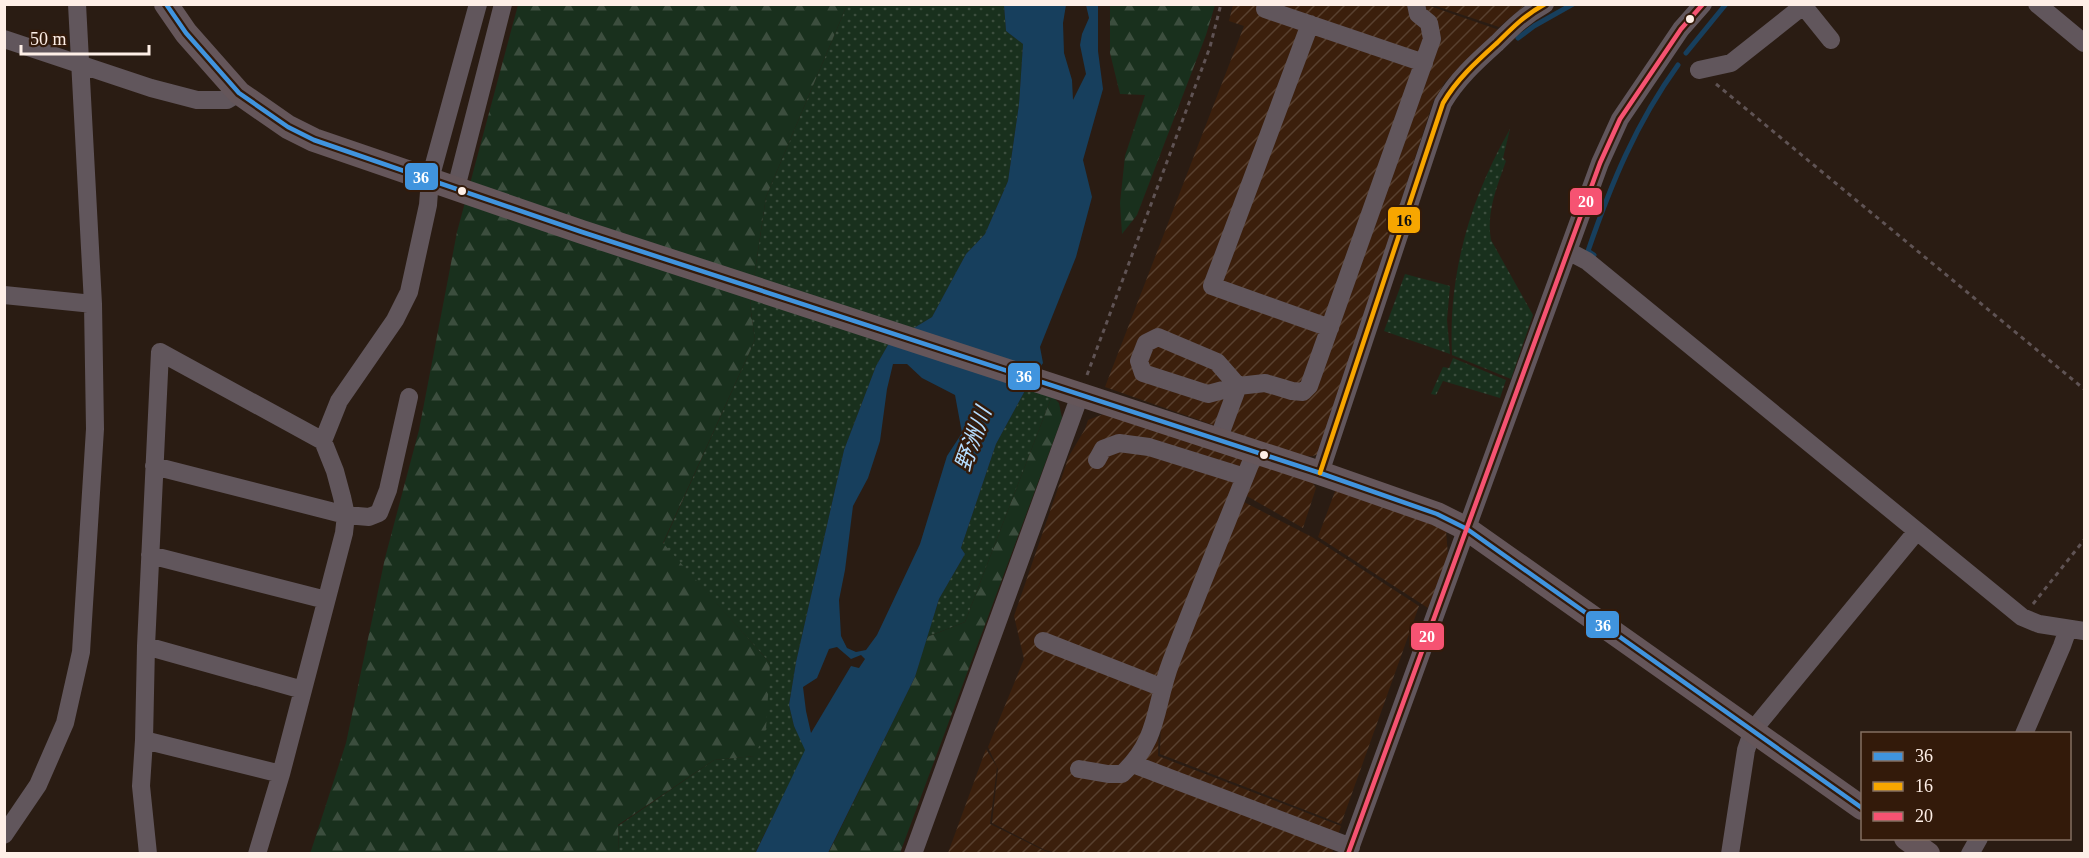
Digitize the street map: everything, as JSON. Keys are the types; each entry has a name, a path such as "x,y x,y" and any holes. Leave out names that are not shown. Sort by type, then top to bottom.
{"main road":[{"path":"166,4 186,33 240,93 288,127 314,140 582,232 1320,473 1437,514 1467,529 1861,807"},
{"path":"1909,840 1928,854"}],"street":[{"path":"4,835 38,785 65,723 81,652 95,429 93,304 77,4"},
{"path":"323,441 339,401 395,320 409,292 428,205 430,179 478,4"},
{"path":"456,188 503,4"},
{"path":"1266,4 1265,9 1424,63"},
{"path":"1238,386 1217,362 1158,337 1146,343 1139,361 1143,373 1208,394 1238,386 1264,383 1303,392 1309,386 1432,39 1429,23 1418,14 1416,4"},
{"path":"1320,473 1443,103 1453,86 1469,68 1526,14 1545,4"},
{"path":"1133,764 1349,850 1600,164 1620,119 1681,29 1703,4"},
{"path":"2037,4 2085,44"},
{"path":"1699,70 1731,63 1803,5 1831,40"},
{"path":"1310,24 1212,286 1330,328"},
{"path":"4,39 197,100 227,100 240,93"},
{"path":"1568,250 1587,261 2022,617 2039,624 2076,630"},
{"path":"4,295 93,304"},
{"path":"148,854 141,786 160,352 323,441 335,471 346,515 344,533 281,774 257,854"},
{"path":"1218,440 1238,386"},
{"path":"913,854 1070,392"},
{"path":"154,466 346,515 369,518 379,513 388,490 409,397"},
{"path":"1097,460 1103,449 1119,443 1149,447 1245,477"},
{"path":"1079,769 1122,774 1144,749 1156,717 1170,666 1255,452"},
{"path":"1730,854 1746,750 1753,730 1917,531"},
{"path":"150,555 326,600"},
{"path":"2025,732 2062,646 2076,630"},
{"path":"1043,640 1163,688"},
{"path":"146,646 303,690"},
{"path":"144,740 281,774"},
{"path":"1970,854 1978,840"}],"path":[{"path":"1070,392 1210,47 1221,4"},
{"path":"1699,70 2085,389"},
{"path":"2022,617 2085,540"}],"shaded area":[{"path":"1525,4 1499,27 1433,5"},
{"path":"1233,5 1427,5 1499,30 1445,82 1433,102 1320,453 1313,456 1301,456 1105,387 1244,26 1229,21"},
{"path":"1109,412 1311,480 1316,488 1303,528 1245,495 1242,501 1312,537 1419,606 1341,824 1160,754 1161,716 1159,716 1158,756 1341,826 1332,853 1060,854 1045,850 992,823 998,769 988,747 1024,659 1014,616 1069,456 1088,420"},
{"path":"1337,486 1446,530 1448,556 1428,608 1318,537"},
{"path":"986,749 997,767 990,824 1053,853 948,853"}],"green space":[{"path":"518,5 847,5 766,197 750,305 755,340 663,543 770,663 766,729 755,756 714,760 618,825 619,853 310,854 346,743 385,558 419,430 457,232"},
{"path":"847,5 1004,5 1006,31 1023,44 1019,104 1008,181 985,234 966,254 932,317 889,343 876,366 844,450 796,662 789,705 794,726 806,750 755,853 619,853 618,826 714,760 754,756 770,663 663,544 755,340 750,305 766,197"},
{"path":"1110,5 1215,5 1206,35 1137,215 1122,234 1120,203 1125,156 1145,95 1120,94 1110,53"},
{"path":"1510,129 1503,158 1506,161 1491,210 1491,240 1533,315 1511,379 1452,355 1454,295 1464,238 1484,182"},
{"path":"1405,274 1450,286 1447,320 1450,354 1384,331"},
{"path":"1453,358 1506,380 1500,398 1443,381 1436,395 1431,394 1443,367 1449,368"},
{"path":"1027,387 1052,396 965,622 927,637 939,599 965,554 961,548 996,444"},
{"path":"1052,396 1059,403 1062,418 900,853 828,854 915,677 927,637 965,622"}],"water":[{"name":"野洲川","path":"1004,5 1066,5 1063,23 1064,53 1072,80 1073,100 1086,74 1080,45 1089,18 1086,5 1098,5 1098,51 1103,89 1083,160 1092,197 1076,257 1040,347 1043,363 996,444 961,548 965,554 939,599 915,677 828,853 755,854 805,750 794,726 789,705 796,662 844,450 876,366 889,343 932,317 966,254 985,234 1008,181 1019,104 1023,44 1006,31","holes":["893,364 907,364 922,378 955,395 962,433 947,456 920,544 877,635 866,650 856,652 847,648 841,636 839,600 853,506 868,478 880,441","837,647 851,659 861,655 865,659 859,668 851,666 811,733 803,687 817,678 829,649"]}],"waterway":[{"path":"1518,38 1573,4"},
{"path":"1686,53 1726,4"},
{"path":"1594,255 1588,251 1626,155 1649,109 1678,65"}],"transit line":[{"name":"36","path":"166,4 186,33 239,93 288,127 314,140 582,232 1320,473 1437,514 1467,529 1861,807"},
{"name":"16","path":"1320,473 1443,103 1454,86 1474,64 1531,12 1545,4"},
{"name":"20","path":"1348,854 1600,163 1620,119 1681,29 1703,4"}]}
